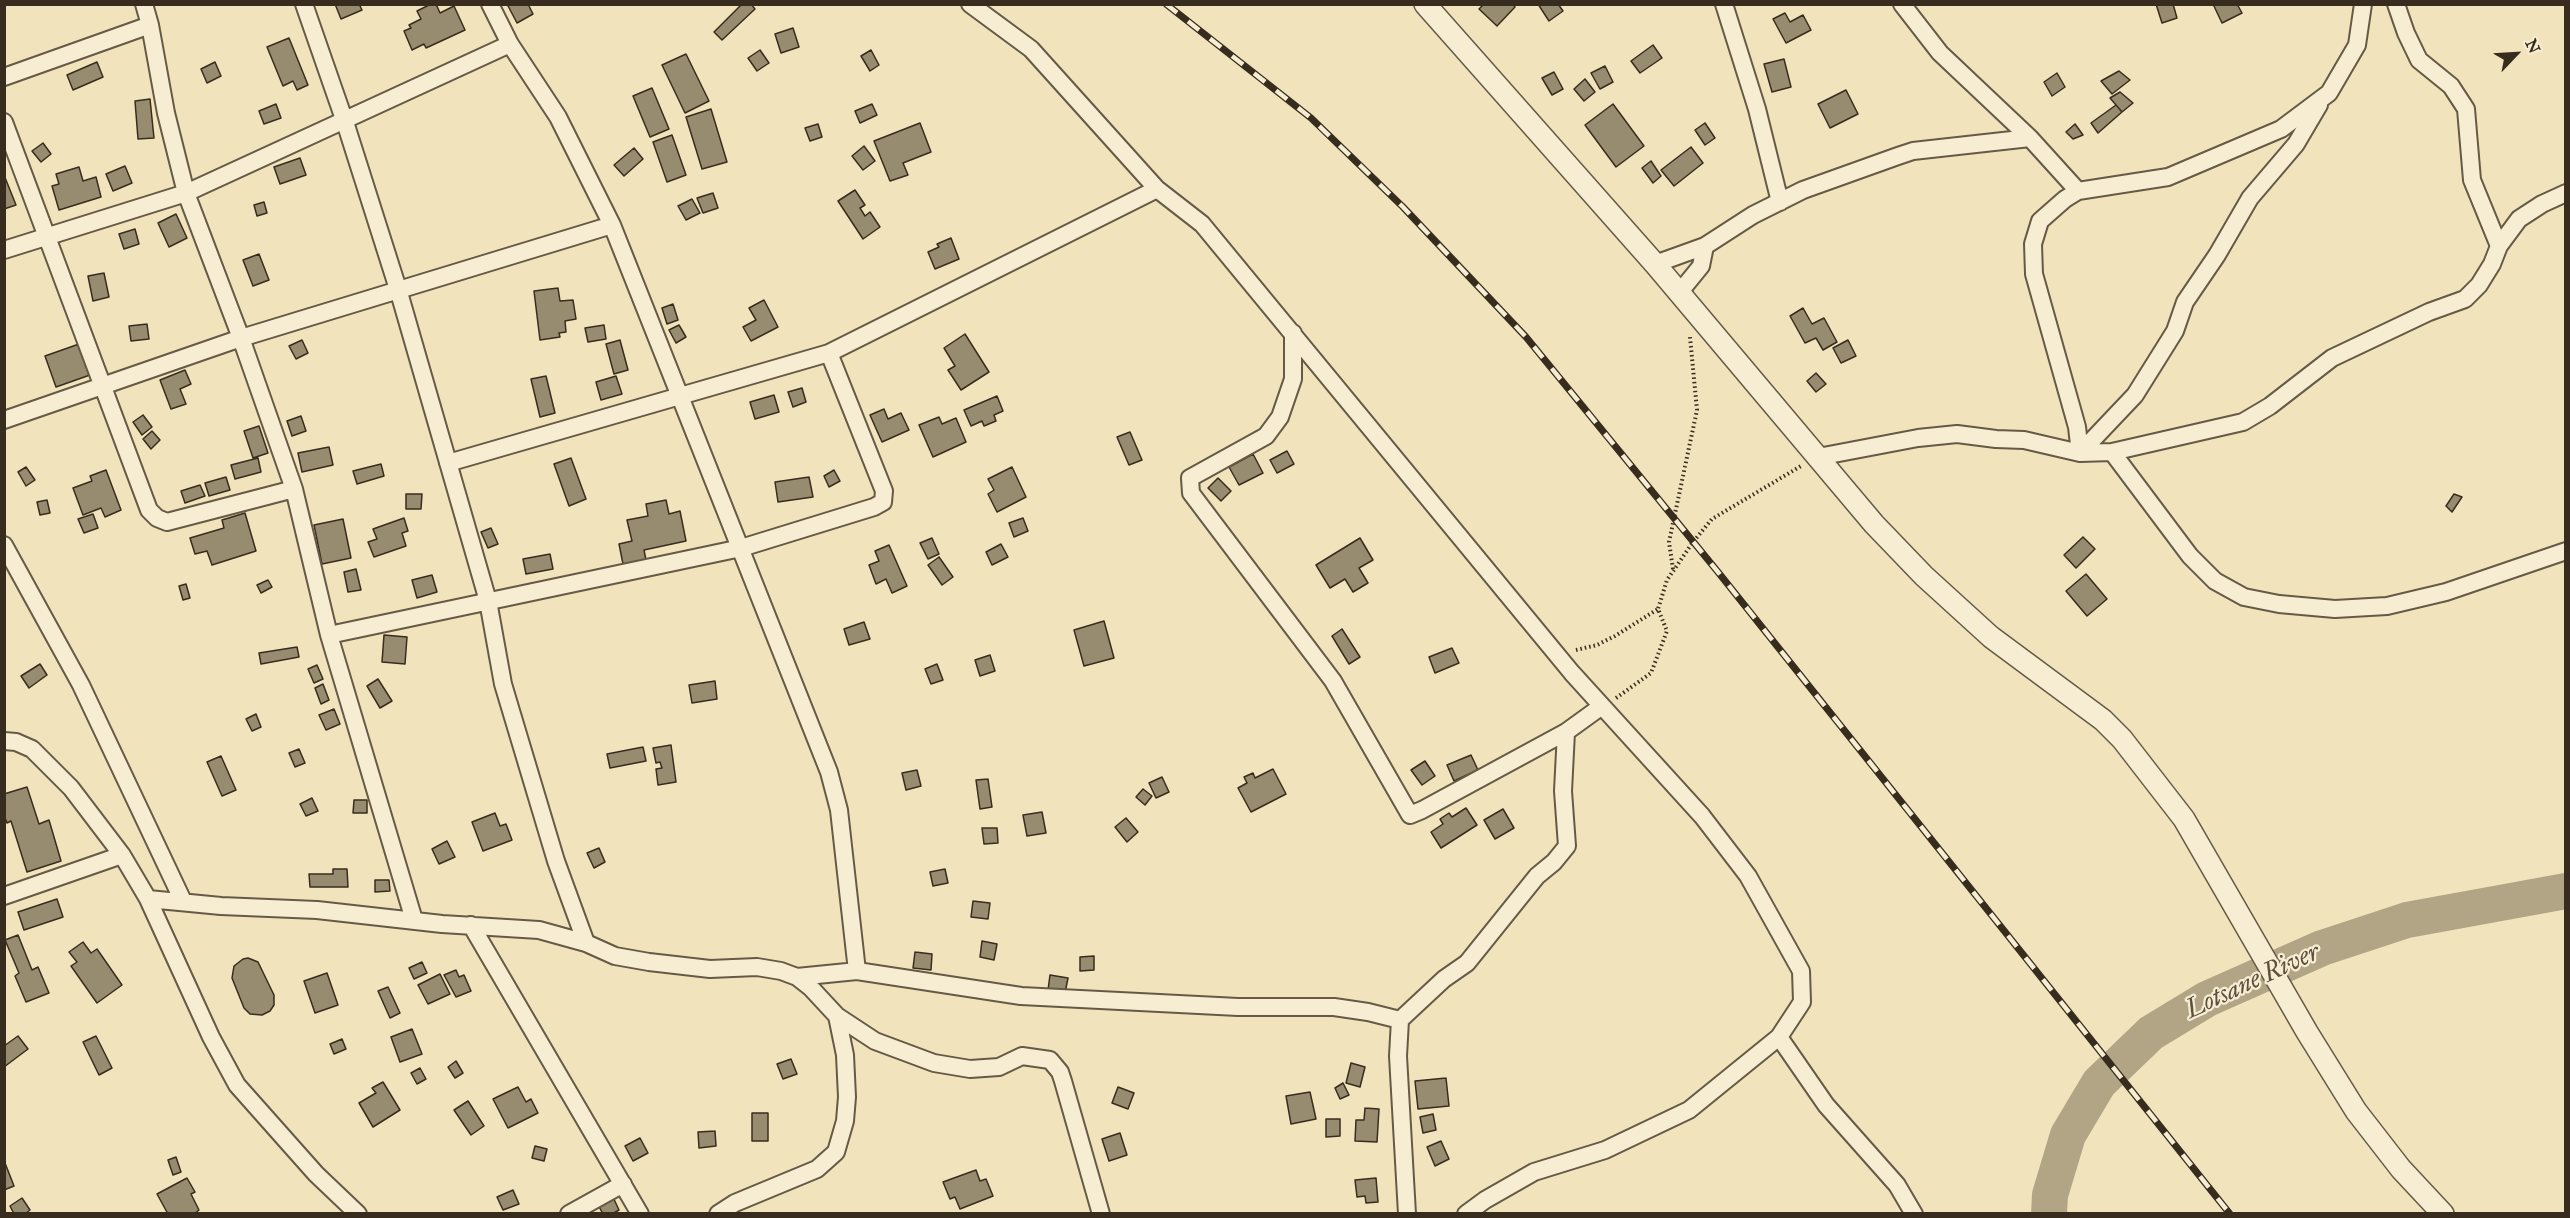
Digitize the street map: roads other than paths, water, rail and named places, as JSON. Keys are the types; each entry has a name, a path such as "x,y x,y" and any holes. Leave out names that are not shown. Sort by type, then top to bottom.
{"street":[{"path":"304,4 345,122 398,290 488,601 503,684 556,861 586,943"},
{"path":"490,4 510,44 558,117 612,225 829,772 838,810 857,970"},
{"path":"970,4 1031,49 1157,189 1202,224 1557,654 1702,816 1748,876 1801,971 1802,1002 1779,1037 1689,1110 1605,1150 1534,1172 1485,1200 1466,1214"},
{"path":"1425,4 1655,264 1874,524 1924,576 1991,637 2103,720 2122,739 2184,819 2307,1032 2356,1111 2401,1169 2444,1214"},
{"path":"1724,4 1757,110 1780,202"},
{"path":"1902,4 1940,53 2030,138 2078,191"},
{"path":"2080,453 2077,427 2034,274 2033,244 2040,221 2078,191 2168,177 2281,129 2329,93 2357,45 2363,4"},
{"path":"2396,4 2419,60 2451,86 2460,96 2466,109 2472,180 2499,246"},
{"path":"144,5 150,25 166,113 186,194 241,338 294,489 329,635 414,920"},
{"path":"4,77 150,25"},
{"path":"4,250 186,194 510,44"},
{"path":"2080,453 2135,395 2175,331 2185,302 2217,255 2250,198 2296,144 2321,101"},
{"path":"4,122 149,510 157,518 167,522 294,489"},
{"path":"1655,264 1705,246 1753,215 1803,190 1913,151 2030,138"},
{"path":"448,463 830,353 1157,189"},
{"path":"1818,457 1918,438 1957,434 2024,440 2080,453 2112,452 2219,430 2243,422 2270,406 2332,358 2429,312 2465,299 2479,285 2493,264 2499,246 2519,219 2542,204 2565,194"},
{"path":"4,420 241,338 612,225"},
{"path":"1679,293 1701,266 1705,246"},
{"path":"1293,333 1293,379 1280,417 1266,436 1190,478 1191,493 1333,681 1400,801 1410,814 1422,810 1566,732 1602,706"},
{"path":"329,635 741,548 874,507 883,502 884,491 830,353"},
{"path":"2112,452 2190,556 2215,581 2244,597 2279,604 2335,609 2388,606 2446,592 2565,551"},
{"path":"4,545 81,685 183,902"},
{"path":"1407,1214 1398,1056 1400,1020 1444,979 1467,963 1537,876 1554,862 1567,846 1563,791 1566,732"},
{"path":"4,741 16,742 32,749 71,788 123,855 148,899 211,1037 237,1084 316,1174 358,1214"},
{"path":"4,896 123,855"},
{"path":"148,899 222,906 317,910 539,930 586,943 615,956 649,962 710,969 757,967 781,971 797,977 811,988 837,1016 875,1041 934,1063 970,1070 999,1067 1022,1056 1050,1060 1060,1072 1063,1081 1101,1214"},
{"path":"471,925 640,1214"},
{"path":"797,977 857,970 1021,996 1238,1007 1334,1006 1400,1020"},
{"path":"718,1214 735,1203 818,1169 836,1152 845,1121 847,1097 845,1055 837,1016"},
{"path":"1779,1037 1826,1105 1897,1185 1914,1214"},
{"path":"569,1214 623,1184"}],"waterway":[{"name":"Lotsane River","path":"2049,1214 2050,1195 2068,1135 2099,1083 2151,1033 2207,999 2322,948 2407,920 2566,891"}],"railway":[{"path":"1166,4 1311,118 1403,207 1526,337 1718,572 2230,1214"}]}
